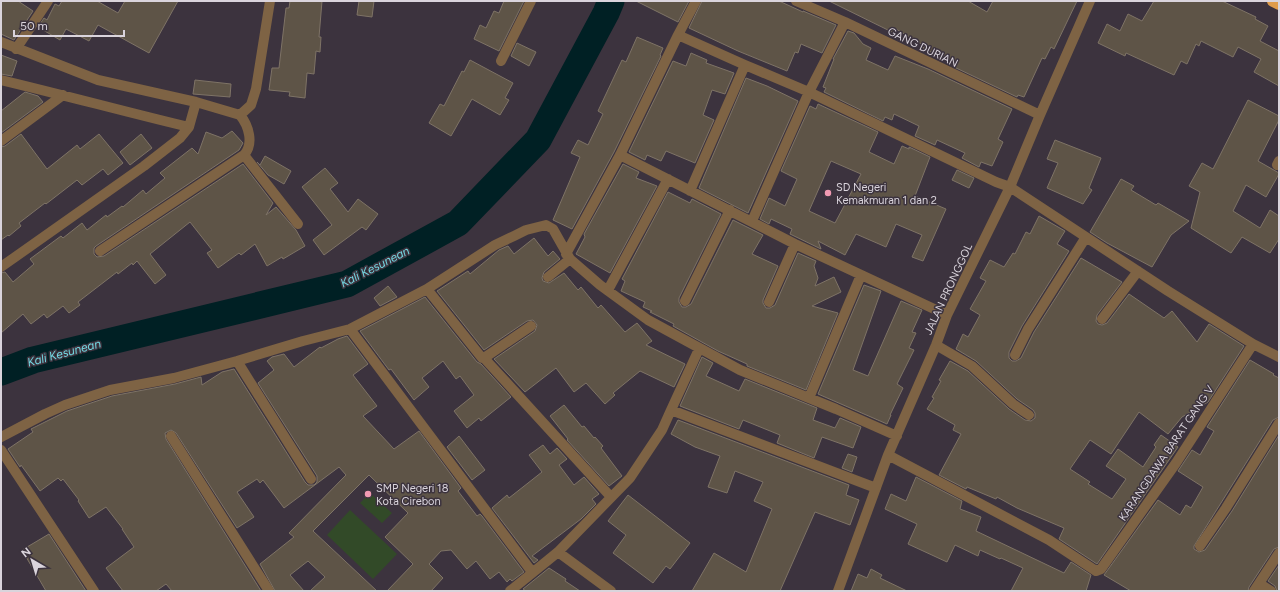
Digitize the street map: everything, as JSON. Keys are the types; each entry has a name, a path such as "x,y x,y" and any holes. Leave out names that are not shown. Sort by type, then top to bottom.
{"highway":[{"path":"1273,1 1279,4"}],"street":[{"path":"16,49 48,1"},
{"path":"240,115 251,105 256,89 270,1"},
{"path":"501,61 531,1"},
{"path":"548,277 568,256 620,156 696,1"},
{"name":"GANG DURIAN","path":"796,1 845,22 1040,115"},
{"name":"JALAN PRONGGOL","path":"838,591 888,455 936,345 947,315 1010,187 1090,1"},
{"path":"752,221 809,92 845,22"},
{"path":"678,36 745,66 809,92 996,182 1010,187 1253,344 1279,357"},
{"path":"1,42 98,80 196,102 240,115 246,122 249,133 249,147 244,156 100,251"},
{"path":"690,190 745,66"},
{"path":"1,80 189,128"},
{"path":"1,141 63,95"},
{"path":"1,267 144,166 180,138 189,128 196,102"},
{"path":"244,156 298,224"},
{"path":"620,156 752,221 795,244 947,315"},
{"path":"608,290 668,179"},
{"path":"685,301 730,210"},
{"path":"1,437 65,405 110,390 174,378 350,329 427,289 495,245 526,230 546,225 553,230 568,256 608,290 648,320 740,370 897,436"},
{"path":"1015,355 1032,322 1086,237"},
{"path":"769,302 795,244"},
{"path":"1102,319 1138,271"},
{"path":"809,398 861,275"},
{"path":"427,289 482,358 484,358 611,497"},
{"path":"484,358 531,326"},
{"path":"350,329 532,572"},
{"name":"KARANGDAWA BARAT GANG V","path":"888,455 1049,540 1096,571 1103,567 1111,553 1176,463 1253,344"},
{"path":"936,345 972,366 1013,404 1029,415"},
{"path":"510,591 558,552 630,478 662,430 699,349"},
{"path":"237,361 311,479"},
{"path":"671,410 876,488"},
{"path":"1200,546 1226,508 1279,423"},
{"path":"171,436 269,591"},
{"path":"1,450 94,591"},
{"path":"558,552 611,591"},
{"path":"1271,591 1257,587 1279,553"}],"green space":[{"path":"370,493 392,513 382,523 360,503"},
{"path":"350,510 397,554 373,579 327,535"}],"building":[{"path":"1,1 18,1 33,11 14,40 1,34"},
{"path":"62,1 97,1 118,13 125,1 178,1 149,53 98,25 89,41 66,29 60,40 38,27 44,18 47,20 55,4 59,6"},
{"path":"290,1 322,1 319,37 321,37 320,52 316,51 314,74 307,73 305,98 289,96 290,92 269,90 272,68 279,68 286,8 289,8"},
{"path":"359,1 374,1 372,17 357,15"},
{"path":"504,1 524,1 499,51 474,39 480,25 486,28 494,11 499,13"},
{"path":"636,1 689,1 678,22"},
{"path":"702,1 779,1 836,25 822,53 801,44 798,53 795,52 787,71 738,51 689,28"},
{"path":"829,1 968,1 987,12 993,1 1077,1 1054,49 1051,47 1045,59 1042,58 1024,97 1018,95 1017,97 954,67 955,64 923,48 925,46 896,29 894,33"},
{"path":"1154,1 1222,1 1256,17 1255,19 1268,26 1260,41 1279,51 1279,86 1254,72 1261,59 1238,47 1233,57 1201,41 1199,46 1196,44 1187,64 1181,61 1174,75 1126,53 1125,56 1098,43 1107,24 1120,31 1128,14 1142,21"},
{"path":"848,31 854,33 863,44 871,48 866,60 888,70 895,56 928,69 1012,109 998,139 1003,142 992,166 981,162 979,167 962,158 965,153 937,140 935,145 915,136 919,126 894,114 892,120 885,117 883,121 824,92 826,88 823,87 833,59"},
{"path":"637,37 663,48 660,55 661,56 614,152 572,229 553,220 580,157 571,153 578,140 588,145 603,114 598,111 622,60 626,62"},
{"path":"517,43 536,52 529,66 511,56"},
{"path":"691,53 707,60 706,63 734,73 725,94 712,90 703,115 714,120 695,163 666,151 661,161 647,155 645,160 629,152 673,61 686,66"},
{"path":"1,55 17,61 12,76 1,74"},
{"path":"470,60 513,83 505,98 509,100 500,115 472,99 451,136 429,123 440,104 444,106 462,71 464,72"},
{"path":"746,78 798,101 748,213 699,188"},
{"path":"195,80 231,84 230,97 193,94"},
{"path":"25,92 38,96 43,102 1,133 1,111"},
{"path":"1248,100 1279,116 1279,120 1258,161 1279,174 1266,197 1246,185 1233,211 1260,228 1270,210 1279,216 1279,239 1270,253 1242,237 1231,253 1191,228 1200,192 1189,186 1202,163 1213,169"},
{"path":"818,104 878,132 869,152 894,164 902,146 909,149 909,147 930,157 915,196 946,209 923,261 912,257 922,235 896,224 886,247 856,234 845,255 818,241 821,249 790,234 792,229 771,219 769,224 760,219 769,198 785,206 797,179 781,171 810,106 816,109","holes":["831,161 861,174 835,223 809,211"]},
{"path":"232,131 243,143 239,150 96,246 94,248 94,254 97,257 104,256 243,164 273,203 266,215 276,207 296,230 305,246 283,259 282,257 267,266 255,244 241,255 239,253 218,268 207,253 212,250 190,222 150,254 166,275 155,284 137,261 118,274 117,272 78,302 80,305 69,313 63,306 47,318 44,314 31,324 23,314 1,333 1,273 5,272 13,282 34,264 30,259 61,236 63,238 82,223 87,230 106,215 107,217 122,206 123,207 143,190 146,194 165,178 160,173 192,148 198,154 206,132 222,138"},
{"path":"21,134 47,169 77,145 80,149 99,134 123,163 108,175 103,169 82,185 77,180 19,223 21,226 9,236 8,235 1,240 1,147 5,146"},
{"path":"141,134 152,148 130,165 120,152"},
{"path":"1055,140 1101,158 1089,188 1092,190 1083,204 1047,188 1058,163 1047,159"},
{"path":"265,156 291,171 284,184 268,175 257,162 260,165"},
{"path":"623,164 639,172 636,178 657,186 610,273 576,254 585,237 584,234"},
{"path":"325,168 338,183 330,189 348,212 358,199 378,214 366,230 362,227 324,255 313,240 332,225 302,187"},
{"path":"957,170 974,178 969,188 952,180"},
{"path":"1121,179 1134,186 1131,190 1156,205 1158,203 1189,221 1171,235 1152,267 1107,243 1090,232"},
{"path":"668,192 690,203 692,199 721,214 679,298 679,302 682,307 686,307 691,304 733,220 763,235 752,254 778,266 763,300 766,308 770,308 775,305 798,253 816,261 814,266 818,278 815,286 834,277 841,292 812,306 838,313 806,390 747,366 747,364 718,351 673,326 674,324 650,312 652,311 643,307 645,302 621,291 625,281 622,279"},
{"path":"1039,216 1065,231 1057,244 1069,251 1022,326 1009,352 1009,358 1012,361 1016,361 1021,358 1034,332 1081,258 1122,282 1097,315 1096,321 1098,324 1102,325 1107,323 1129,294 1164,318 1172,311 1197,342 1209,324 1244,346 1208,402 1182,417 1168,434 1139,412 1111,454 1090,440 1070,469 1090,482 1088,484 1112,499 1126,479 1106,466 1118,449 1143,467 1156,447 1154,445 1161,435 1178,447 1097,564 1059,539 1064,528 1017,508 997,497 996,499 967,487 966,489 939,475 961,434 953,430 955,425 927,409 934,398 932,397 941,381 939,380 950,361 968,371 1009,409 1025,420 1031,421 1035,418 1035,413 1033,410 1017,399 976,361 956,349 963,334 968,337 980,315 970,309 986,281 980,278 990,260 1004,267 1013,253 1015,254 1026,232 1030,234"},
{"path":"534,238 548,256 553,251 560,259 544,272 542,278 543,281 549,283 564,273 578,290 581,287 598,308 601,305 625,332 637,323 652,341 646,345 685,364 674,387 640,371 613,393 615,395 605,404 586,383 574,392 556,368 525,392 494,359 535,331 537,325 533,320 527,321 484,350 437,291 468,271 470,274 499,250 508,246 514,254"},
{"path":"864,285 881,291 853,370 868,376 901,301 922,310 912,332 916,333 909,348 914,350 897,384 903,388 887,424 818,394"},
{"path":"388,286 397,297 380,306 374,298"},
{"path":"425,297 477,362 481,364 511,397 481,421 479,418 467,428 454,411 474,395 460,376 456,379 443,361 422,378 429,387 414,400 360,331"},
{"path":"347,336 368,364 353,375 377,406 363,416 394,449 419,431 461,488 458,491 477,516 480,514 482,516 524,572 512,581 510,579 507,582 499,572 490,579 476,561 467,569 451,550 441,551 429,564 443,578 431,591 387,591 413,564 385,537 408,513 369,475 313,531 377,591 310,591 325,577 308,561 290,575 304,591 275,591 260,564 294,537 289,533 346,475 339,467 284,508 263,480 260,483 257,479 237,492 254,517 237,528 176,433 171,430 165,433 166,439 261,591 172,591 166,584 156,591 123,591 106,568 134,547 123,529 106,507 89,518 78,501 79,500 63,479 61,481 58,478 40,491 21,465 20,467 8,449 33,432 31,429 67,411 112,396 175,384 201,377 202,385 222,372 234,369 305,482 308,485 314,485 317,482 317,476 258,383 274,370 267,361 272,357 284,354 294,367 320,347 321,348"},
{"path":"702,357 713,363 706,376 739,391 745,379 817,408 813,420 835,428 840,418 861,427 853,448 822,437 814,458 777,443 780,435 743,420 739,429 680,406"},
{"path":"1250,360 1279,378 1279,417 1273,420 1194,546 1194,549 1199,552 1205,550 1232,511 1279,435 1279,547 1274,549 1249,587 1248,591 1131,591 1104,575 1158,500 1180,515 1186,505 1191,508 1203,487 1178,471 1192,450 1200,455 1214,431 1207,427"},
{"path":"564,405 582,427 584,426 603,446 601,448 622,476 609,486 567,440 568,439 550,416"},
{"path":"678,420 849,485 846,495 859,500 850,525 815,512 780,591 692,591 714,553 746,572 772,509 754,501 763,482 735,471 727,493 708,487 720,456 695,447 671,434"},
{"path":"459,436 485,470 472,480 447,447"},
{"path":"543,445 550,454 557,448 567,459 559,465 574,485 584,477 599,494 592,499 596,504 581,519 532,556 538,560 534,563 492,508 507,495 509,498 542,472 529,455"},
{"path":"848,454 857,457 852,472 842,468"},
{"path":"916,477 962,501 960,509 981,517 976,531 1064,573 1071,562 1091,575 1086,591 1011,591 1023,568 980,550 978,556 955,545 947,562 908,544 917,524 885,509 891,494 906,501"},
{"path":"628,495 690,543 670,569 666,566 653,583 613,553 626,535 608,521"},
{"path":"49,534 86,591 46,591 22,550"},
{"path":"1279,565 1279,591 1277,591 1275,586 1268,581"},
{"path":"549,568 566,579 565,581 580,591 526,591 523,589"},
{"path":"871,569 882,575 880,578 907,591 851,591 858,574 867,578"}],"waterway":[{"name":"Kali Kesunean","path":"1,372 33,360 347,284 458,223 538,140 611,1"}],"place":[{"name":"SD Negeri Kemakmuran 1 dan 2","path":"828,193"},
{"name":"SMP Negeri 18 Kota Cirebon","path":"368,494"}]}
